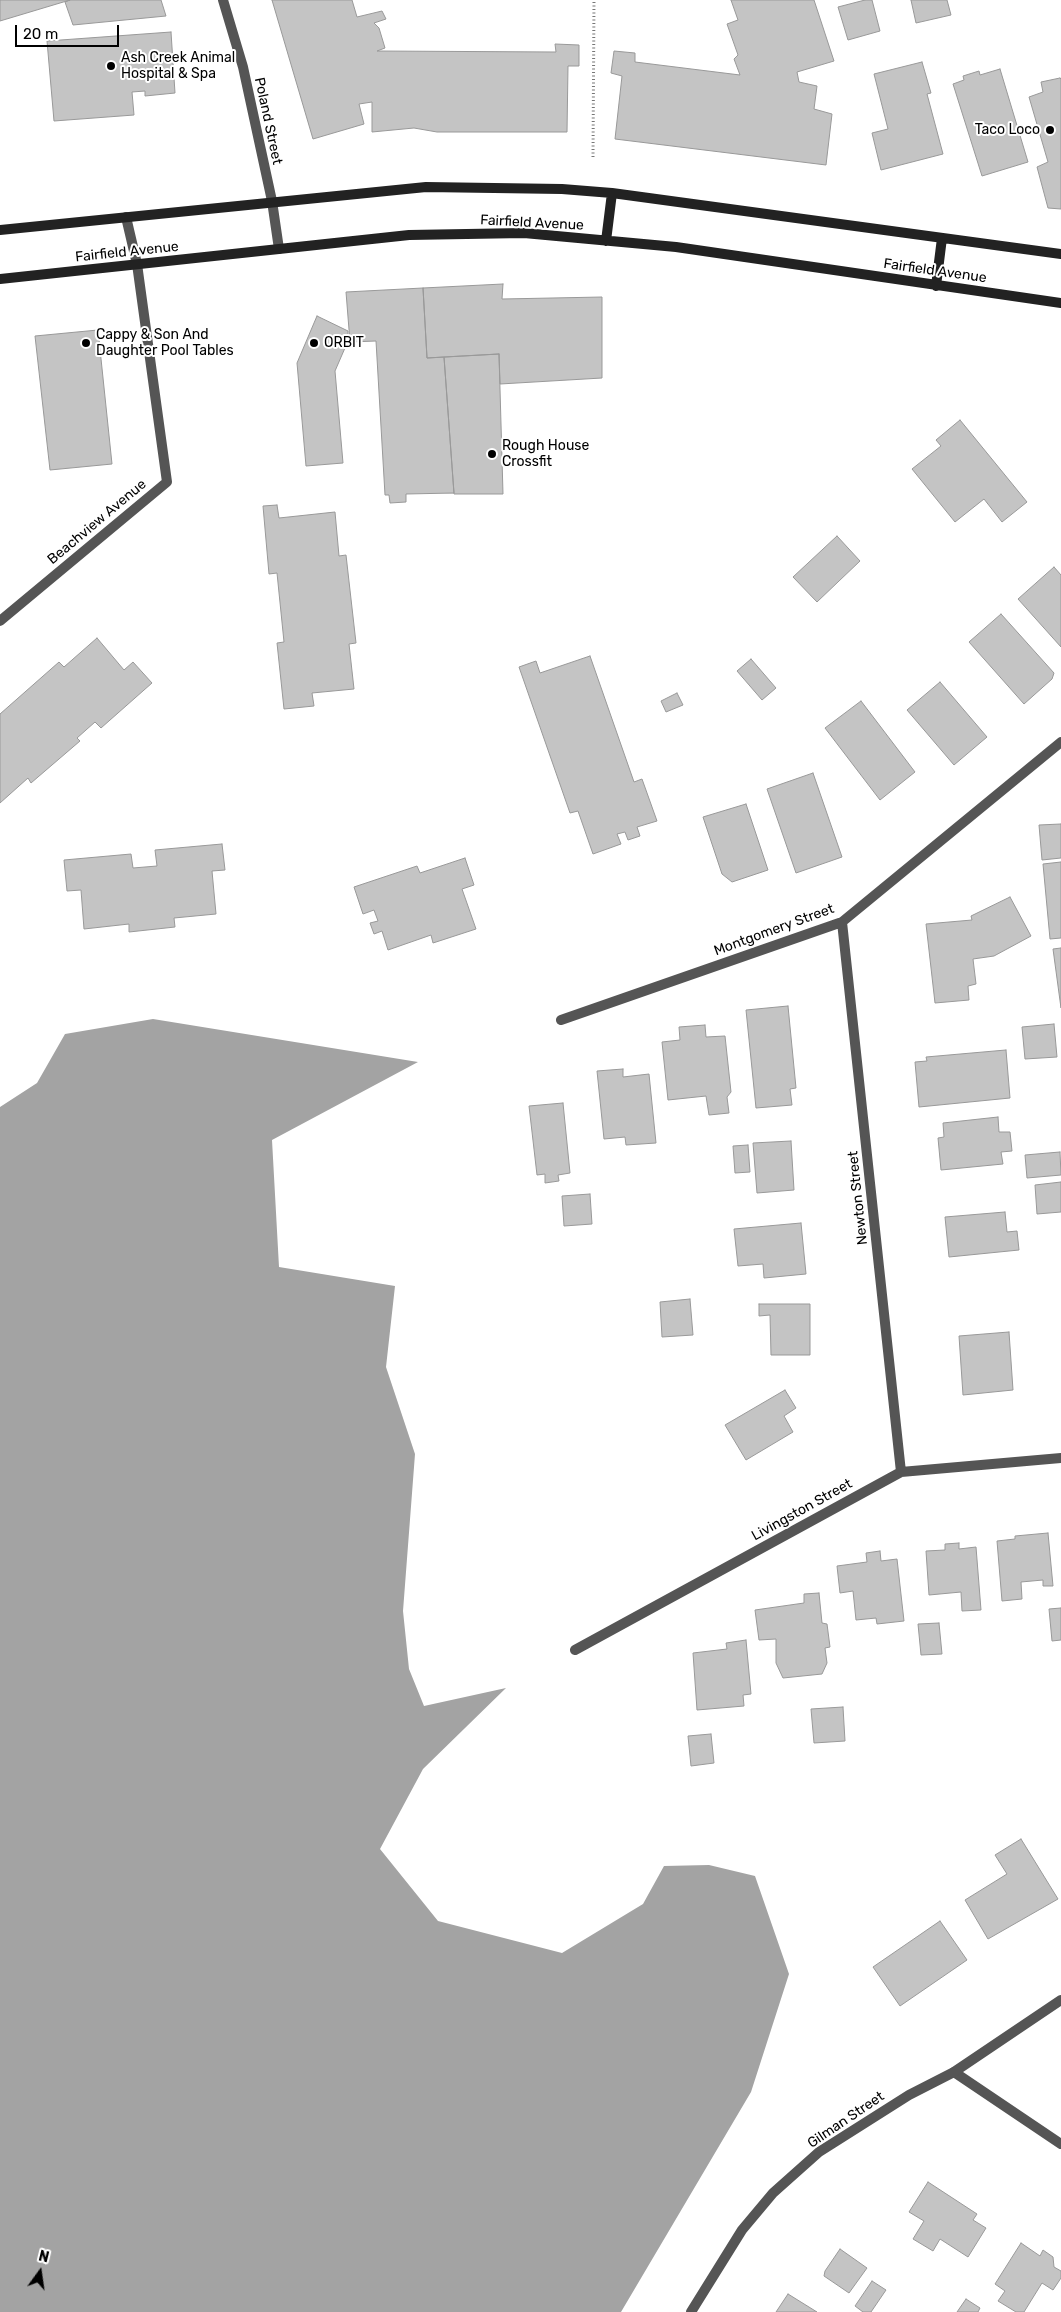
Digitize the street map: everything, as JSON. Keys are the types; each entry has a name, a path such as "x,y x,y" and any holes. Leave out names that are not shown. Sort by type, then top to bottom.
{"main road":[{"path":"0,230 272,201 426,187 562,189 612,193 1061,254"},
{"path":"606,240 612,193"},
{"name":"Fairfield Avenue","path":"0,279 409,235 524,233 676,247 1061,303"},
{"path":"936,286 942,238"}],"street":[{"name":"Poland Street","path":"223,0 243,67 272,201 279,249"},
{"name":"Beachview Avenue","path":"0,621 167,482 137,264 126,217"},
{"name":"Montgomery Street","path":"561,1020 842,922 1061,742"},
{"name":"Newton Street","path":"842,922 901,1472"},
{"name":"Livingston Street","path":"575,1650 901,1472 1061,1458"},
{"name":"Gilman Street","path":"691,2312 742,2230 780,2187 827,2147 909,2095 954,2072 1061,2000"},
{"path":"954,2072 1061,2144"}],"path":[{"path":"592,157 594,0"}],"shaded area":[{"path":"153,1019 418,1062 272,1140 279,1267 395,1286 386,1367 415,1454 403,1611 409,1669 424,1706 506,1688 423,1769 380,1849 438,1921 562,1953 643,1904 664,1866 709,1865 755,1876 789,1974 751,2092 621,2312 0,2312 0,1107 37,1083 65,1034"}],"building":[{"path":"0,0 70,0 0,21"},
{"path":"70,0 161,0 166,16 73,25 65,2"},
{"path":"272,0 352,0 357,17 382,11 386,19 374,23 379,28 385,48 377,51 556,52 555,44 579,45 579,66 568,66 567,132 437,132 414,128 372,132 372,102 359,104 364,124 313,139"},
{"path":"731,0 814,0 834,61 797,72 799,82 817,86 814,109 832,114 826,165 615,139 622,76 611,73 614,51 635,53 635,62 740,75 734,59 738,55 727,24 738,20"},
{"path":"872,0 880,31 848,40 838,7"},
{"path":"911,0 947,0 951,15 916,23"},
{"name":"Ash Creek Animal Hospital & Spa","path":"171,32 175,93 145,96 145,91 132,92 134,115 54,121 47,41"},
{"path":"922,62 931,93 927,94 943,154 881,170 872,133 888,129 874,74"},
{"path":"1000,69 1028,162 982,176 953,84 964,80 963,76 979,71 980,75"},
{"name":"Taco Loco","path":"1060,78 1061,209 1048,208 1037,167 1048,162 1029,97 1043,92 1041,82"},
{"path":"503,284 502,299 602,297 602,378 500,384 499,354 427,358 423,288"},
{"path":"423,288 427,358 444,357 454,493 406,494 406,502 390,503 389,495 385,495 376,341 350,342 346,292"},
{"path":"317,316 348,331 348,341 335,371 343,463 306,466 297,363"},
{"path":"98,330 112,464 50,470 35,336"},
{"path":"499,354 503,494 454,494 444,357"},
{"path":"960,420 1027,502 1002,522 984,499 955,522 912,469 941,446 936,440"},
{"path":"277,505 279,518 335,512 339,556 346,555 356,643 349,644 354,689 312,693 314,706 284,709 277,643 284,642 277,573 269,574 263,506"},
{"path":"837,536 860,561 817,602 793,577"},
{"path":"1054,567 1061,575 1061,647 1018,599"},
{"path":"1001,614 1054,673 1052,679 1024,704 969,642"},
{"path":"97,638 124,670 133,662 152,683 101,728 95,722 77,738 80,741 31,783 28,778 0,803 0,714 59,662 64,667"},
{"path":"590,656 634,782 642,779 657,821 637,827 640,836 628,840 625,832 617,834 621,844 593,854 578,811 570,813 519,667 536,661 540,673"},
{"path":"751,659 776,688 762,700 737,671"},
{"path":"940,682 987,737 954,765 907,710"},
{"path":"677,693 683,705 666,712 661,701"},
{"path":"861,701 915,772 880,800 825,728"},
{"path":"813,773 842,857 796,873 767,789"},
{"path":"746,804 768,870 732,882 722,874 703,817"},
{"path":"1061,824 1061,858 1042,860 1039,825"},
{"path":"222,844 225,870 212,871 216,914 174,918 175,927 129,932 129,924 84,929 81,890 67,891 64,860 131,854 133,868 157,866 155,850"},
{"path":"465,858 474,885 462,889 476,929 433,943 431,935 388,950 382,931 374,934 370,923 378,921 374,910 363,914 354,887 417,866 420,873"},
{"path":"1061,862 1061,938 1050,939 1043,864"},
{"path":"1010,897 1031,936 994,956 973,959 976,984 968,986 969,1000 935,1003 926,924 972,920 971,916"},
{"path":"1061,948 1061,1008 1053,949"},
{"path":"788,1006 796,1088 790,1089 792,1105 756,1108 746,1010"},
{"path":"1054,1024 1057,1057 1025,1059 1022,1027"},
{"path":"705,1025 706,1037 725,1036 731,1092 727,1097 729,1113 709,1115 706,1096 668,1100 662,1042 680,1040 679,1027"},
{"path":"1006,1050 1010,1098 919,1107 915,1062 927,1061 926,1057"},
{"path":"623,1069 623,1077 649,1074 656,1143 626,1145 625,1137 604,1139 597,1071"},
{"path":"563,1103 570,1173 558,1175 559,1181 545,1183 545,1174 537,1175 529,1106"},
{"path":"998,1117 999,1132 1010,1132 1012,1151 1001,1152 1003,1164 941,1170 938,1138 944,1137 943,1123"},
{"path":"791,1141 794,1190 757,1193 753,1143"},
{"path":"748,1145 750,1172 735,1173 733,1146"},
{"path":"1060,1152 1061,1175 1027,1178 1025,1155"},
{"path":"1061,1182 1061,1212 1037,1214 1035,1185"},
{"path":"590,1194 592,1224 564,1226 562,1196"},
{"path":"1005,1212 1007,1232 1017,1231 1019,1250 949,1257 945,1217"},
{"path":"801,1223 806,1274 764,1278 763,1264 738,1266 734,1229"},
{"path":"690,1299 693,1335 662,1337 660,1302"},
{"path":"759,1304 810,1304 810,1355 771,1355 770,1315 759,1316"},
{"path":"1009,1332 1013,1390 963,1395 959,1336"},
{"path":"785,1390 796,1408 784,1416 793,1432 746,1460 725,1425"},
{"path":"1048,1533 1053,1586 1043,1586 1043,1580 1021,1582 1022,1599 1002,1601 997,1541 1015,1539 1015,1536"},
{"path":"959,1543 959,1549 976,1547 981,1610 962,1611 961,1592 929,1595 926,1551 945,1550 945,1544"},
{"path":"880,1551 881,1561 897,1559 904,1621 877,1624 876,1618 856,1620 853,1591 840,1593 837,1566 867,1562 866,1553"},
{"path":"819,1593 822,1623 827,1624 830,1647 825,1648 827,1663 822,1674 783,1678 776,1663 776,1639 759,1640 755,1610 804,1603 804,1594"},
{"path":"1061,1608 1061,1640 1052,1641 1049,1609"},
{"path":"939,1623 942,1654 921,1655 918,1624"},
{"path":"746,1640 751,1694 743,1695 744,1706 697,1710 693,1653 727,1649 726,1643"},
{"path":"843,1707 845,1741 814,1743 811,1709"},
{"path":"711,1734 714,1763 691,1766 688,1736"},
{"path":"1021,1839 1058,1899 988,1939 965,1900 1007,1874 995,1855"},
{"path":"940,1921 967,1960 900,2006 873,1967"},
{"path":"928,2182 977,2214 973,2220 986,2228 968,2257 940,2239 933,2251 913,2239 924,2221 909,2212"},
{"path":"1021,2243 1040,2256 1043,2250 1053,2257 1054,2267 1061,2271 1061,2278 1053,2290 1042,2283 1024,2312 1016,2312 998,2301 1005,2291 995,2284"},
{"path":"840,2249 867,2268 849,2293 824,2276 825,2271"},
{"path":"872,2281 886,2290 871,2312 863,2312 855,2306"},
{"path":"788,2294 817,2312 776,2312"},
{"path":"966,2299 980,2308 978,2312 957,2312"}],"place":[{"name":"Ash Creek Animal Hospital & Spa","path":"111,66"},
{"name":"Taco Loco","path":"1050,130"},
{"name":"Cappy & Son And Daughter Pool Tables","path":"86,343"},
{"name":"ORBIT","path":"314,343"},
{"name":"Rough House Crossfit","path":"492,454"}]}
